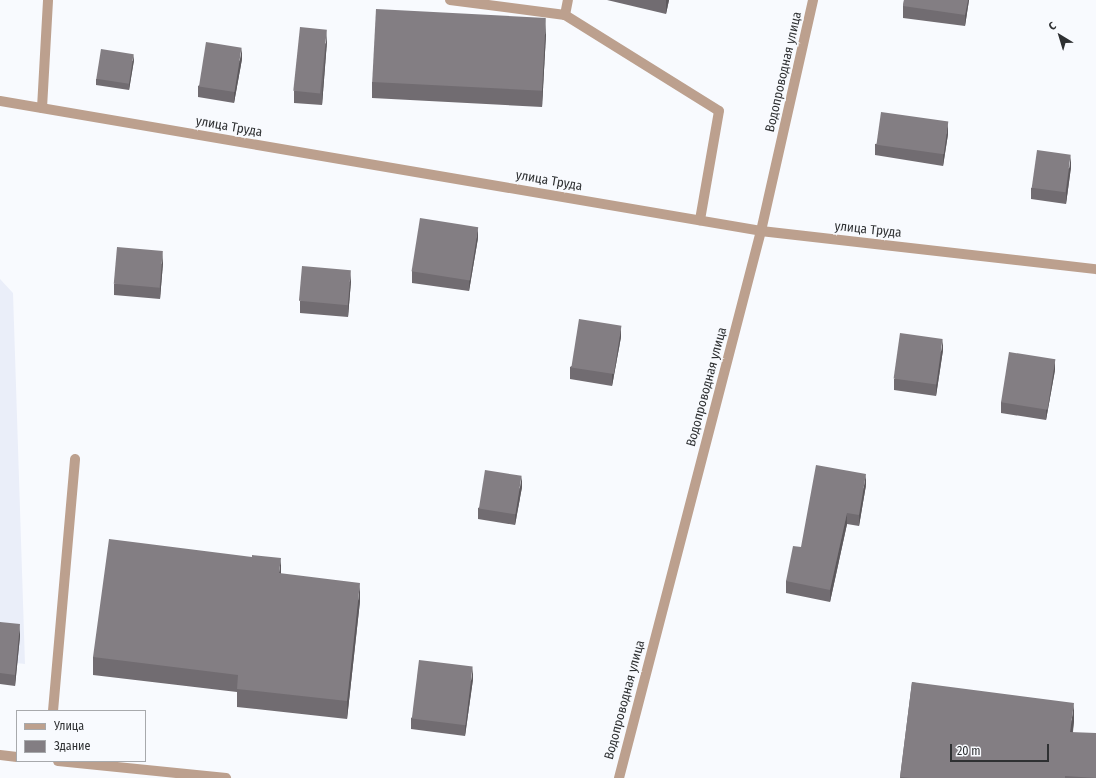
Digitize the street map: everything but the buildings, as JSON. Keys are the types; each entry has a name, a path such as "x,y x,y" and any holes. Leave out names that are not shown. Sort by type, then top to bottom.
{"street":[{"path":"42,108 48,0"},
{"path":"450,0 565,15 719,111 700,220"},
{"path":"565,15 568,0"},
{"name":"Водопроводная улица","path":"618,778 761,231 813,0"},
{"name":"улица Труда","path":"0,101 761,231 1096,269"},
{"path":"53,710 75,459"},
{"path":"0,755 16,757"},
{"path":"68,762 226,778"}],"shaded area":[{"path":"0,279 13,293 25,664 0,661"}]}
